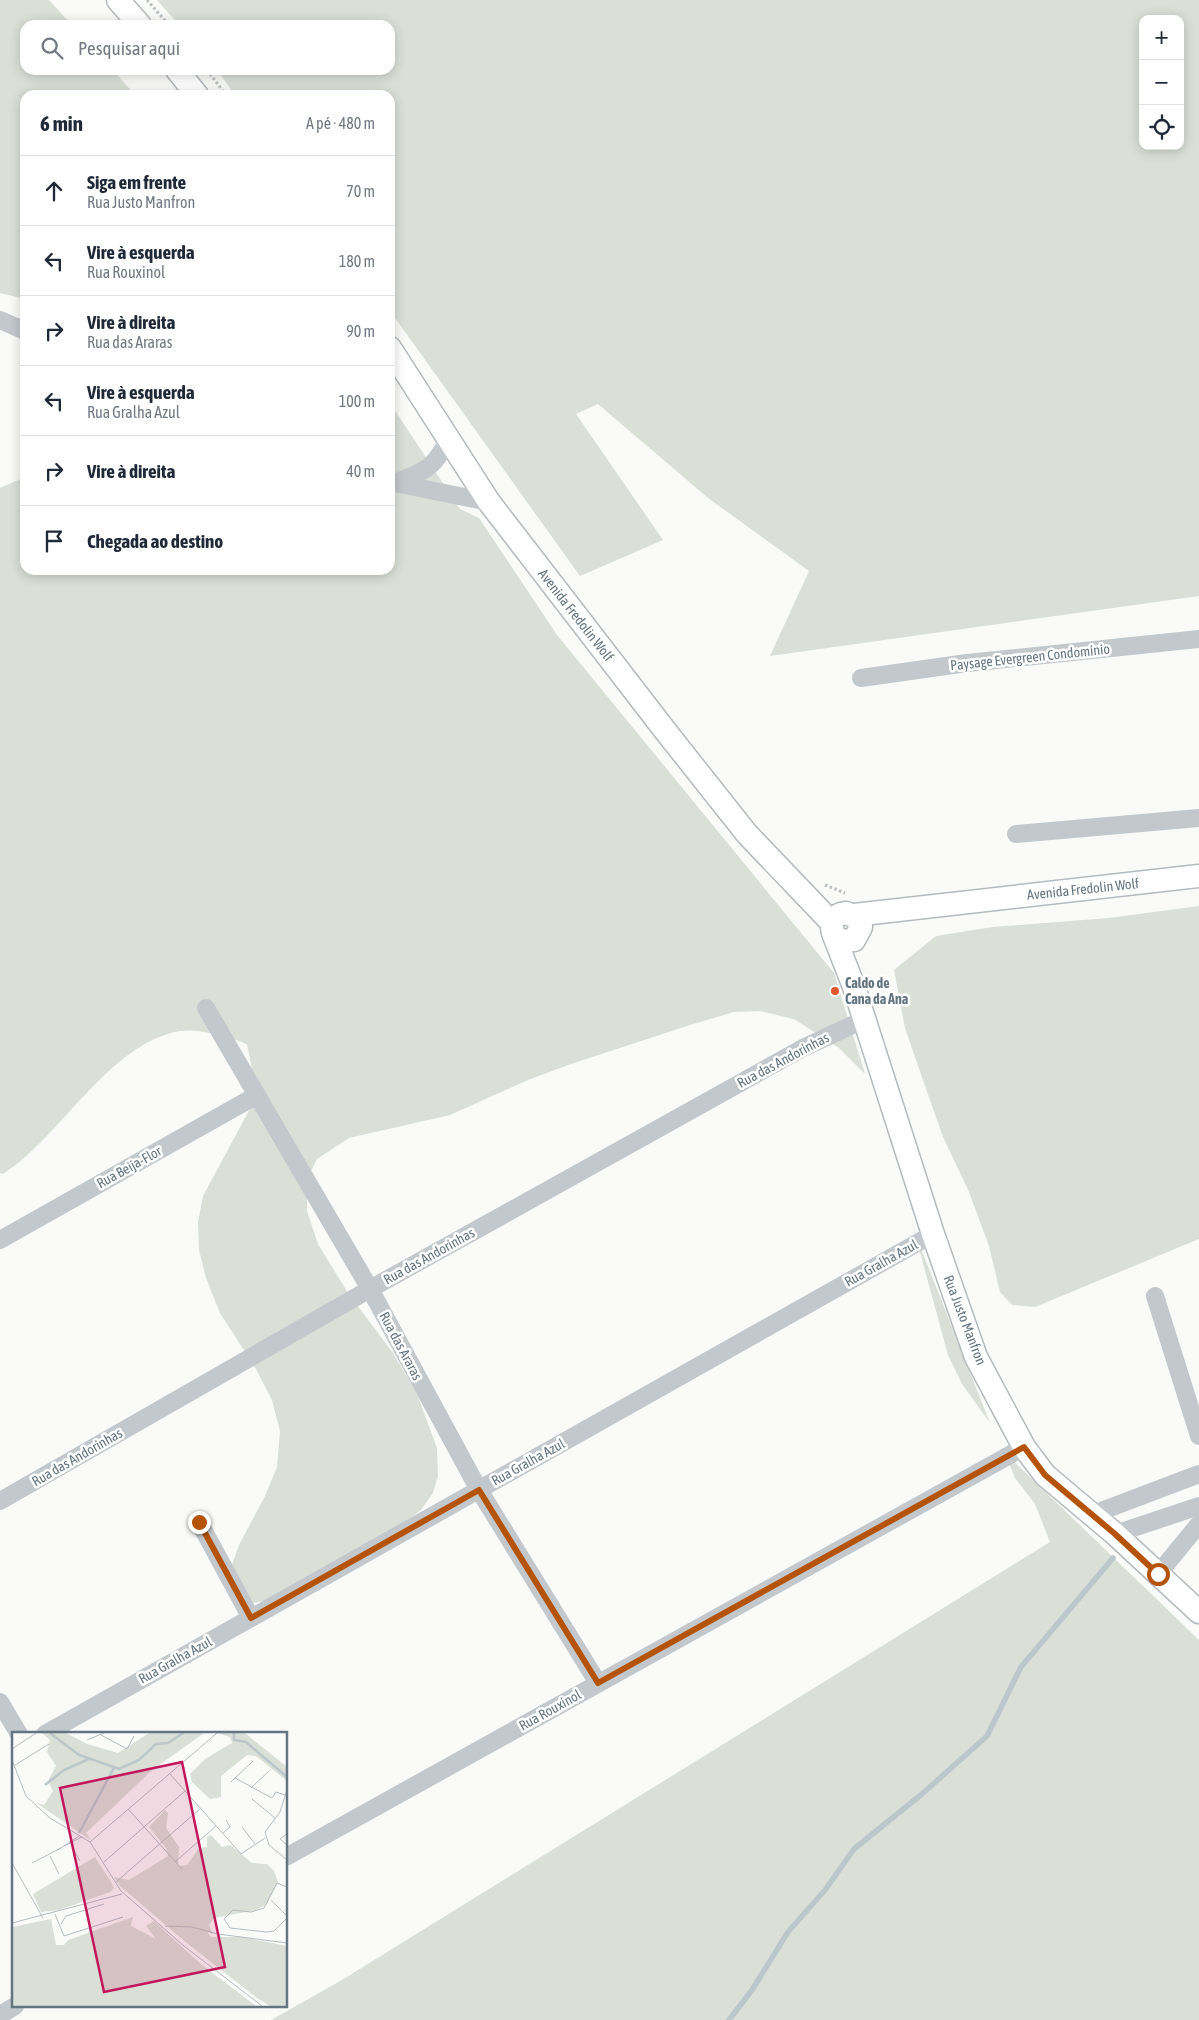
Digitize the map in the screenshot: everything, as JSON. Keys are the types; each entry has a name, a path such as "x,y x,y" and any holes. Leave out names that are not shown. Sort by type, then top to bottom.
{"main road":[{"path":"118,0 136,20"},
{"path":"181,75 193,90"},
{"name":"Avenida Fredolin Wolf","path":"395,343 448,440 489,502 714,794 747,834 781,867 848,922 967,902 1199,876"},
{"name":"Rua Justo Manfron","path":"848,922 854,987 863,1020 933,1234 976,1357 1024,1447 1045,1475 1115,1534 1199,1612"}],"street":[{"path":"0,320 20,329"},
{"path":"395,481 426,470 439,458 448,440"},
{"path":"395,483 489,502"},
{"name":"Paysage Evergreen Condomínio","path":"861,678 967,663 1199,639"},
{"path":"1016,834 1199,818"},
{"name":"Rua das Araras","path":"206,1008 370,1288 479,1490 598,1683"},
{"name":"Rua das Andorinhas","path":"0,1501 370,1288 803,1048 863,1020"},
{"name":"Rua Beija-Flor","path":"0,1240 257,1095"},
{"name":"Rua Gralha Azul","path":"49,1732 933,1234"},
{"path":"1155,1296 1199,1436"},
{"name":"Rua Rouxinol","path":"288,1856 1024,1447"},
{"path":"1091,1515 1199,1474"},
{"path":"1115,1534 1199,1506"},
{"path":"199,1522 251,1618"},
{"path":"1158,1574 1199,1524"},
{"path":"0,1702 18,1732"},
{"path":"0,2015 12,2008"}],"path":[{"path":"147,0 165,20"},
{"path":"212,75 222,90"},
{"path":"821,884 848,922"}],"shaded area":[{"path":"0,0 49,0 67,20 20,20 20,75 117,75 131,90 20,90 20,298 0,293"},
{"path":"157,0 1199,0 1199,596 770,656 809,571 708,498 598,404 576,414 663,540 580,576 395,318 395,90 231,90 221,75 395,75 395,20 175,20"},
{"path":"395,411 460,509 479,518 557,635 834,973 865,1074 839,1048 794,1019 760,1011 734,1012 571,1064 528,1080 450,1115 349,1138 317,1159 307,1179 307,1211 318,1244 348,1293 393,1353 417,1394 437,1448 438,1476 433,1493 421,1510 397,1528 278,1599 253,1603 233,1593 229,1573 239,1545 265,1496 277,1467 280,1431 272,1400 256,1369 220,1313 206,1278 199,1250 198,1222 203,1196 252,1105 254,1079 247,1044 223,1036 187,1030 154,1039 131,1053 108,1072 24,1158 3,1174 0,1173 0,488 20,479 20,575 395,575"},
{"path":"1199,906 1199,1239 1035,1307 1012,1305 1000,1292 989,1246 969,1192 943,1137 905,1028 894,970 936,936 993,927 1109,918"},
{"path":"911,1219 990,1423 962,1384 948,1355"},
{"path":"1005,1453 1199,1640 1199,2020 271,2020 342,1980 1050,1542 1035,1504 1015,1478"}],"waterway":[{"path":"729,2020 752,1990 788,1932 825,1890 854,1849 922,1794 987,1736 1021,1667 1113,1558"}],"place":[{"name":"Caldo de Cana da Ana","path":"835,991"}],"route":[{"path":"199,1522 251,1618 479,1490 598,1683 1024,1447 1045,1475 1115,1534 1158,1574"}]}
